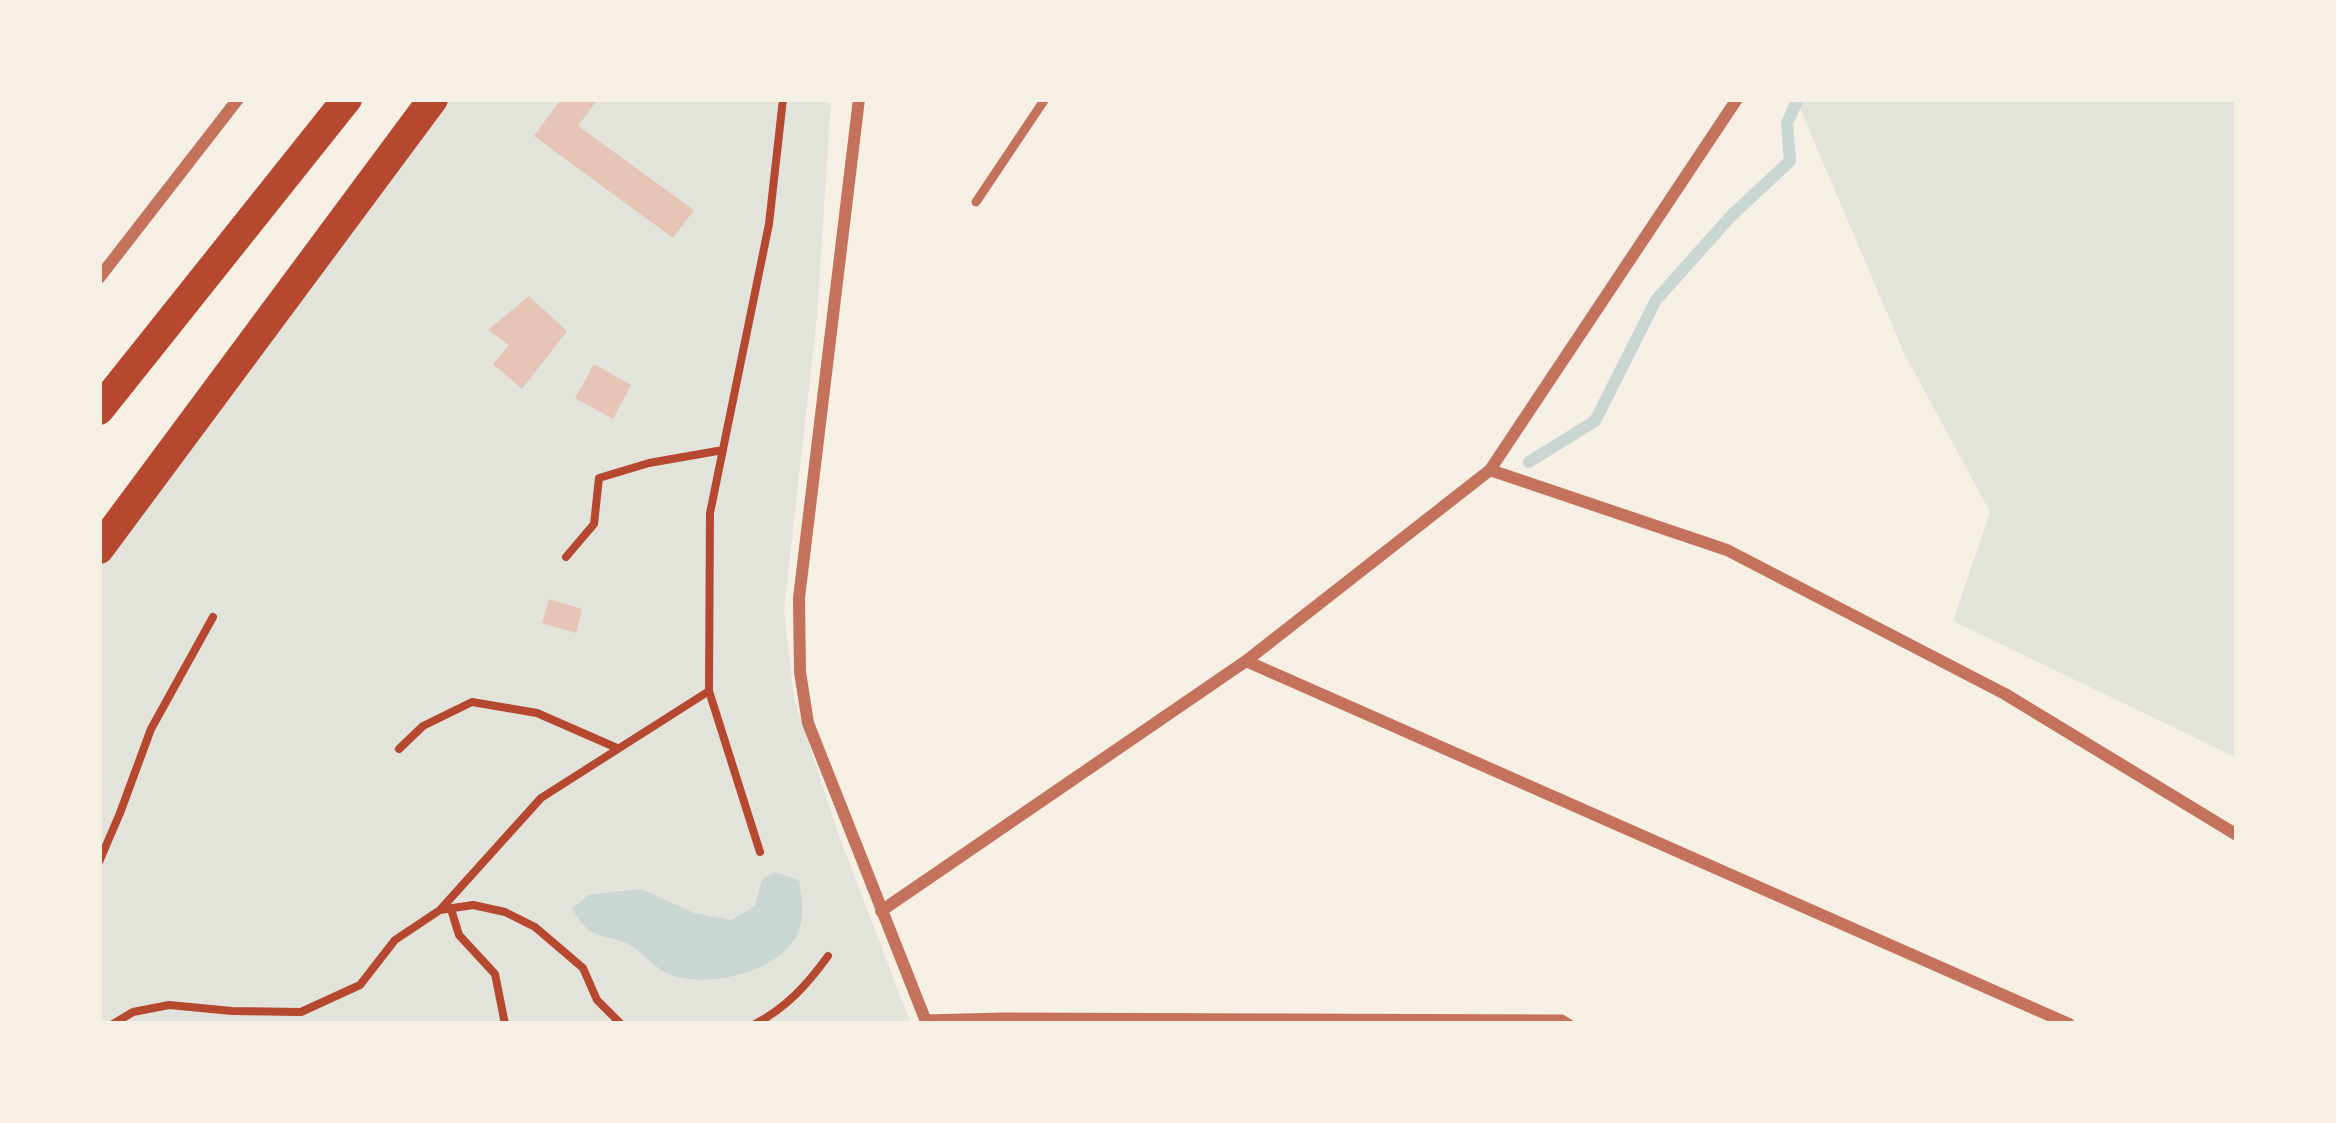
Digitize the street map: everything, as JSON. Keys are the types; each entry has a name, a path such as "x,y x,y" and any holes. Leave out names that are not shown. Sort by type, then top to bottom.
{"main road":[{"path":"99,410 347,99"},
{"path":"99,549 434,99"}],"street":[{"path":"99,278 238,99"},
{"path":"860,99 799,598 800,673 808,723 926,1022"},
{"path":"881,911 1246,661 1490,470 1737,99"},
{"path":"1490,470 1727,550 2005,694 2237,835"},
{"path":"1246,661 2069,1024"}],"lane":[{"path":"976,202 1045,99"},
{"path":"926,1022 1003,1017 1562,1019 1570,1024"}],"path":[{"path":"760,852 709,691 710,513 769,224 783,99"},
{"path":"566,557 594,524 599,478 649,463 723,450"},
{"path":"99,862 151,729 212,617"},
{"path":"113,1024 133,1012 169,1005 301,1012 360,985 395,940 440,910 541,798 709,691"},
{"path":"399,749 423,726 472,703 537,713 618,749"},
{"path":"440,910 473,905 506,912 535,927 583,968 597,1000 621,1024"},
{"path":"452,908 458,935 495,974 505,1024"},
{"path":"754,1024 787,1003 828,956"}],"shaded area":[{"path":"434,99 831,99 817,317 784,609 794,698 839,836 911,1024 99,1024 99,551"},
{"path":"1796,99 2237,99 2237,758 1953,621 1990,512 1904,353"},
{"path":"774,872 799,880 800,927 780,955 726,978 671,975 626,943 590,931 572,909 588,895 641,889 694,913 731,920 755,906 762,880"}],"building":[{"path":"561,99 598,99 578,126 694,210 673,238 534,136"},
{"path":"529,296 567,331 522,389 493,364 509,345 488,330"},
{"path":"594,364 631,385 613,419 575,398"},
{"path":"549,599 582,609 576,633 542,623"}],"waterway":[{"path":"1529,462 1595,421 1656,300 1731,216 1790,161 1787,123 1798,99"}]}
